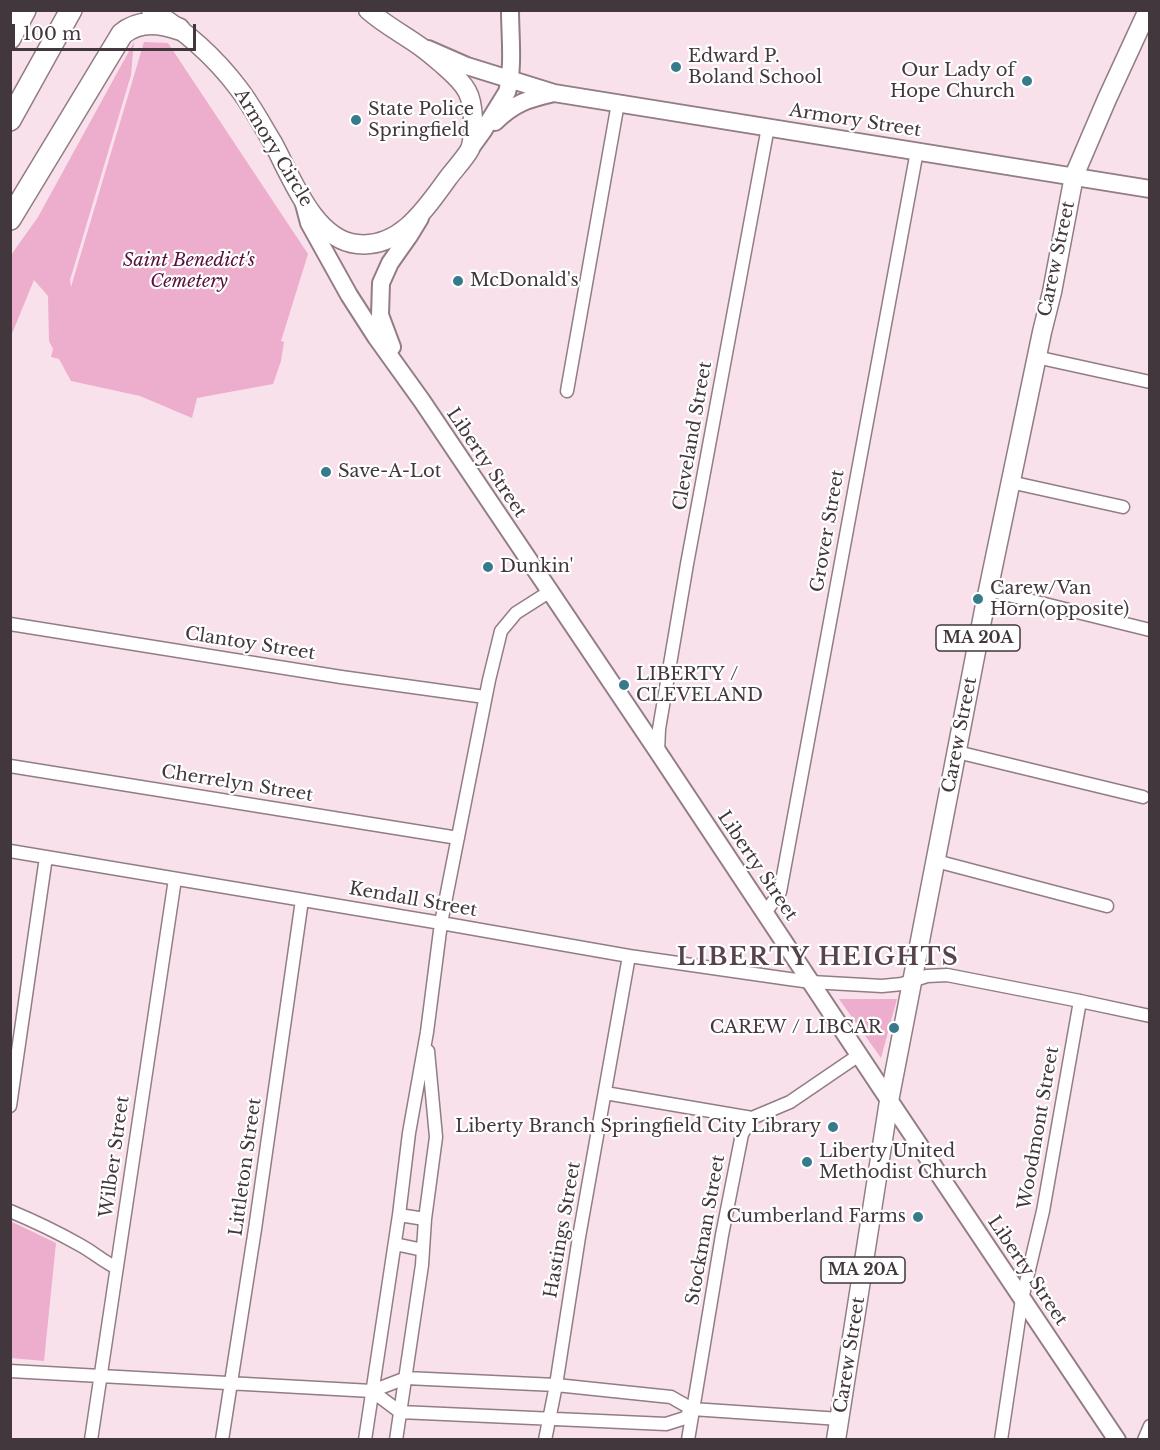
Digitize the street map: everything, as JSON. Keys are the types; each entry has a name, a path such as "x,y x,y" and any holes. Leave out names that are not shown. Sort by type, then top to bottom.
{"highway":[{"path":"10,38 25,10"},
{"path":"10,120 71,10"},
{"path":"10,219 122,34 131,28 147,24 161,24 179,29"}],"main road":[{"name":"Armory Circle","path":"151,10 179,29 212,57 263,125 303,201 329,232 345,241 356,244 375,243 392,238 403,230 423,213 475,141"},
{"path":"368,10 383,23 422,47 456,76 470,99 475,141"},
{"path":"475,141 507,92 510,10"},
{"name":"Carew Street","path":"836,1440 890,1101 988,590 1036,357 1052,292 1074,176 1107,99 1142,39 1148,10"},
{"name":"Armory Street","path":"422,47 467,66 554,93 1149,189"},
{"name":"Armory Street","path":"475,141 510,108 533,97 554,93"},
{"name":"Liberty Street","path":"303,201 309,223 376,337 405,375 658,752 1116,1440"},
{"name":"Liberty Street","path":"405,375 380,315 381,283 390,263 410,236 423,213"}],"street":[{"path":"567,391 618,103"},
{"name":"Cleveland Street","path":"658,752 659,729 685,576 768,127"},
{"name":"Grover Street","path":"765,914 780,892 917,151"},
{"path":"1036,357 1149,382"},
{"path":"1010,482 1123,507"},
{"path":"988,590 1149,630"},
{"path":"365,1440 409,1133 427,1032 441,923 485,697 501,631 516,614 549,592"},
{"name":"Clantoy Street","path":"10,624 485,697"},
{"path":"957,752 1143,797"},
{"name":"Cherrelyn Street","path":"10,766 458,838"},
{"name":"Kendall Street","path":"10,851 629,956 811,982 882,986 902,984 927,976 947,975 1080,1000 1149,1016"},
{"path":"10,1106 46,857"},
{"path":"936,861 1107,906"},
{"name":"Wilber Street","path":"91,1440 175,879"},
{"name":"Littleton Street","path":"222,1440 257,1217 302,900"},
{"name":"Hastings Street","path":"545,1440 629,956"},
{"name":"Woodmont Street","path":"1001,1440 1022,1299 1043,1211 1080,1000"},
{"path":"396,1440 423,1250 436,1137 427,1032"},
{"path":"605,1093 752,1118 789,1102 859,1055"},
{"name":"Stockman Street","path":"688,1440 722,1235 742,1134 752,1118"},
{"path":"10,1211 74,1242 117,1268"},
{"path":"399,1215 425,1219"},
{"path":"394,1244 423,1250"},
{"path":"10,1371 372,1391 406,1378 556,1385 670,1397 692,1409 840,1419"},
{"path":"372,1391 400,1412 666,1424 685,1418 692,1409"},
{"path":"1144,1440 1149,1425"}],"green space":[{"name":"Saint Benedict's Cemetery","path":"134,42 131,75 70,280 71,287 144,42 168,43 308,254 281,341 284,342 281,361 273,384 197,398 192,418 140,396 71,381 59,359 51,357 53,349 49,341 48,296 34,280 11,336 11,255 38,217"},
{"path":"839,999 897,999 881,1058"},
{"path":"10,1221 56,1243 44,1361 11,1358"}],"place":[{"name":"Edward P. Boland School","path":"676,67"},
{"name":"Our Lady of Hope Church","path":"1027,81"},
{"name":"State Police Springfield","path":"356,120"},
{"name":"McDonald's","path":"458,281"},
{"name":"Save-A-Lot","path":"326,472"},
{"name":"Dunkin'","path":"488,567"},
{"name":"Carew/Van Horn(opposite)","path":"978,599"},
{"name":"LIBERTY / CLEVELAND","path":"624,685"},
{"name":"CAREW / LIBCAR","path":"894,1028"},
{"name":"Liberty Branch Springfield City Library","path":"833,1127"},
{"name":"Liberty United Methodist Church","path":"807,1162"},
{"name":"Cumberland Farms","path":"918,1217"}],"district":[{"name":"LIBERTY HEIGHTS","path":"818,958"}]}
